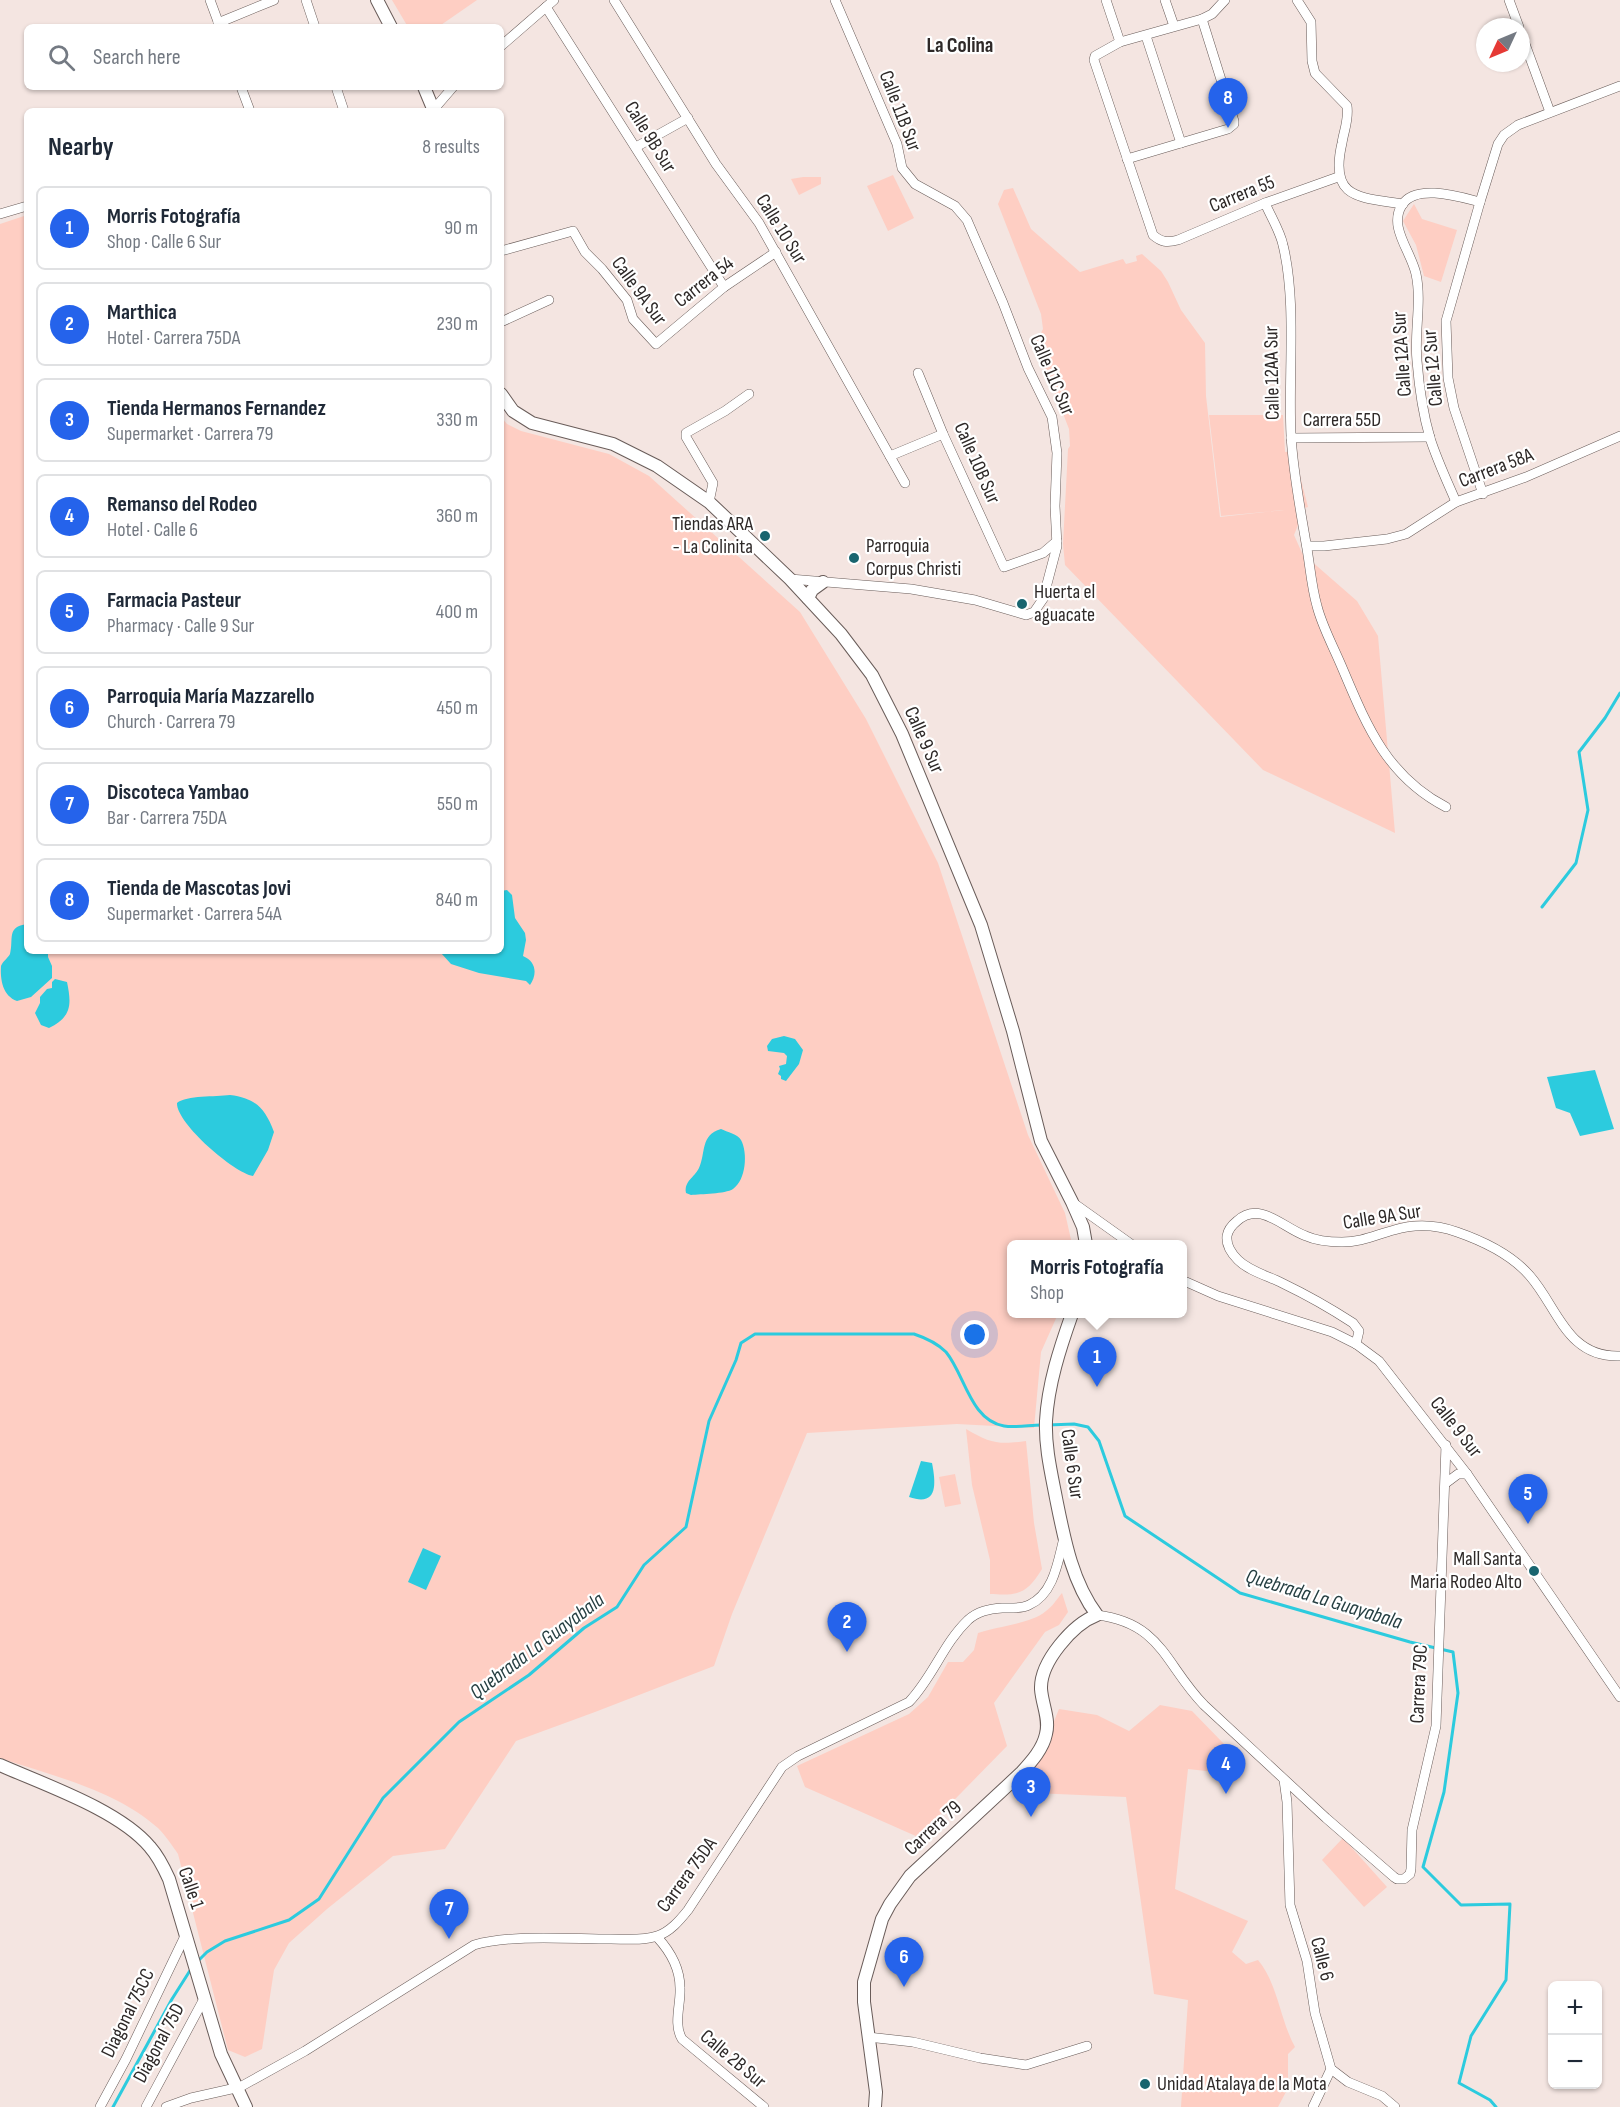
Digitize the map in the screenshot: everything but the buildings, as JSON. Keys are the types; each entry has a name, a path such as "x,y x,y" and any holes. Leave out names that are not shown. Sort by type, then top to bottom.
{"main road":[{"path":"377,0 389,24"},
{"path":"425,90 433,108"},
{"name":"Calle 9 Sur","path":"504,398 513,411 532,423 613,444 657,466 709,502 808,598 841,634 872,675 902,734 981,925 1013,1031 1041,1141 1072,1202"},
{"path":"808,598 812,590 823,582"},
{"path":"1072,1202 1083,1227 1085,1240"},
{"name":"Calle 6 Sur","path":"1071,1318 1054,1370 1046,1425 1048,1458 1064,1537 1084,1596 1097,1615"},
{"name":"Carrera 79","path":"874,2107 876,2092 864,2002 864,1982 876,1935 890,1904 910,1876 1021,1773 1037,1754 1046,1736 1047,1727 1041,1688 1044,1669 1074,1630 1097,1615"},
{"name":"Calle 1","path":"0,1765 101,1811 142,1838 150,1847 164,1868 195,1963 221,2054 246,2107"}],"street":[{"path":"210,0 219,24"},
{"path":"221,24 274,0"},
{"path":"306,0 314,24"},
{"name":"Calle 10 Sur","path":"614,0 716,164 759,223 905,483"},
{"name":"Calle 11B Sur","path":"835,0 897,144 902,168 915,184 959,210"},
{"path":"1106,0 1120,42"},
{"path":"1165,0 1174,26"},
{"path":"1202,19 1234,124 1228,129 1127,159 1094,60 1095,56 1120,42 1202,19 1212,14 1225,0"},
{"path":"1297,0 1311,22 1312,61 1315,73 1347,106 1348,120 1337,165 1341,184 1353,194 1402,204 1409,197 1440,193 1480,202"},
{"path":"1509,0 1516,18"},
{"path":"504,43 550,3"},
{"name":"Calle 9B Sur","path":"550,3 636,147 724,287"},
{"path":"1146,36 1181,143"},
{"path":"1530,58 1550,112"},
{"name":"Calle 12 Sur","path":"1483,494 1454,408 1448,378 1446,321 1498,144 1504,135 1518,125 1620,86"},
{"path":"242,90 249,108"},
{"path":"337,90 340,108"},
{"path":"436,108 451,90"},
{"path":"636,147 688,118"},
{"name":"Carrera 55","path":"1127,159 1153,235 1169,243 1265,203 1338,177"},
{"name":"Calle 12AA Sur","path":"1265,203 1283,243 1289,274 1291,438 1296,486 1317,609 1366,724 1386,758 1427,798 1446,807"},
{"name":"Calle 12A Sur","path":"1402,204 1397,215 1397,228 1409,252 1416,275 1416,360 1430,437 1456,502"},
{"path":"0,214 24,207"},
{"name":"Calle 11C Sur","path":"823,582 911,589 975,600 1026,615 1034,612 1043,599 1057,541 1055,506 1057,453 1052,417 1028,368 967,220 959,210"},
{"name":"Calle 9A Sur","path":"504,250 573,231 585,252 621,291 627,300 633,319 656,344"},
{"name":"Carrera 54","path":"656,344 724,287 776,252"},
{"path":"504,321 549,300"},
{"name":"Calle 10B Sur","path":"918,374 1004,567 1042,553"},
{"path":"709,502 713,483 686,437 688,430 725,411 749,394"},
{"path":"890,456 943,434"},
{"name":"Carrera 58A","path":"1307,546 1387,539 1406,534 1456,502 1526,477 1620,436"},
{"name":"Carrera 55D","path":"1291,438 1430,437"},
{"path":"1042,553 1057,541"},
{"path":"1042,553 1055,554"},
{"path":"790,579 823,582"},
{"name":"Calle 9 Sur","path":"1072,1202 1124,1240"},
{"name":"Calle 9A Sur","path":"1356,1344 1359,1331 1353,1323 1236,1259 1227,1238 1228,1231 1236,1221 1249,1214 1264,1213 1303,1235 1332,1242 1361,1242 1396,1229 1425,1226 1455,1231 1484,1243 1516,1263 1531,1277 1563,1328 1586,1348 1610,1356 1620,1356"},
{"name":"Calle 9 Sur","path":"1187,1282 1218,1296 1332,1332 1356,1344 1386,1369 1467,1474 1620,1697"},
{"name":"Carrera 79C","path":"1284,1780 1394,1877 1401,1880 1410,1874 1414,1819 1436,1726 1446,1445"},
{"path":"1446,1483 1458,1474 1467,1474"},
{"name":"Carrera 75DA","path":"166,2107 191,2098 236,2088 297,2056 474,1945 495,1940 657,1937 679,1922 688,1910 782,1767 798,1756 909,1702 923,1686 956,1632 977,1613 991,1609 1030,1605 1040,1597 1048,1588 1054,1574 1064,1537"},
{"path":"1097,1615 1122,1620 1149,1634 1195,1696 1284,1780"},
{"name":"Calle 6","path":"1284,1780 1287,1802 1290,1905 1307,1961 1315,2013 1331,2069"},
{"name":"Diagonal 75CC","path":"100,2107 126,2059 186,1934"},
{"name":"Calle 2B Sur","path":"657,1937 670,1954 679,1979 678,2030 682,2039 764,2107"},
{"name":"Diagonal 75D","path":"146,2107 205,1997"},
{"path":"868,2037 913,2042 980,2058 1026,2065 1088,2046"},
{"path":"1313,2107 1331,2069 1348,2082 1374,2091 1395,2107"}],"shaded area":[{"path":"392,0 477,0 442,24 406,24"},
{"path":"893,175 914,218 888,231 867,186"},
{"path":"821,177 821,184 799,195 791,179"},
{"path":"1013,188 1031,229 1080,272 1123,259 1126,264 1137,261 1136,256 1142,254 1161,271 1168,282 1181,310 1205,343 1206,396 1220,517 1284,510 1221,516 1209,415 1283,415 1285,452 1297,451 1298,468 1308,507 1305,508 1294,535 1302,553 1357,601 1378,636 1395,833 1263,770 1065,565 1063,544 1070,446 1069,429 1040,363 1036,343 1043,329 1041,314 998,204 1004,190"},
{"path":"1414,204 1422,219 1457,230 1441,282 1424,276 1416,245 1403,221"},
{"path":"24,216 24,954 504,954 504,420 521,431 609,454 649,476 800,612 866,719 938,863 1028,1135 1065,1213 1071,1240 1007,1240 1007,1318 1056,1318 1041,1352 1034,1428 957,1424 807,1433 732,1614 714,1666 516,1741 445,1849 393,1856 289,1943 274,1970 262,2049 245,2057 228,2050 178,1854 163,1834 141,1815 103,1794 0,1758 0,224"},
{"path":"966,1429 994,1442 1026,1441 1034,1523 1042,1569 1027,1588 1016,1593 990,1594 990,1560 972,1485"},
{"path":"955,1474 961,1504 945,1507 939,1477"},
{"path":"1062,1593 1068,1612 1059,1625 1045,1632 994,1703 1007,1746 918,1837 805,1787 797,1766 909,1714 928,1697 948,1662 963,1662 974,1650 978,1633 1032,1619 1050,1607"},
{"path":"1160,1705 1192,1711 1225,1745 1215,1772 1188,1769 1175,1889 1248,1921 1232,1952 1246,1964 1258,1960 1265,1970 1295,2047 1288,2054 1288,2088 1278,2107 1181,2107 1188,2000 1154,1994 1126,1797 1034,1793 1031,1778 1059,1709 1097,1715 1129,1731"},
{"path":"1343,1838 1387,1887 1364,1907 1322,1860"}],"water":[{"path":"504,890 507,890 512,895 515,918 525,933 523,956 531,962 534,969 534,977 530,985 526,981 479,973 451,964 442,954 504,954"},
{"path":"24,925 24,954 48,954 52,966 52,978 31,997 17,1001 8,995 3,987 1,966 10,954 13,931"},
{"path":"55,979 67,982 69,1004 62,1020 49,1028 41,1025 35,1013 40,997 47,989 52,988 52,982"},
{"path":"784,1036 795,1039 803,1050 799,1064 786,1081 778,1074 779,1066 786,1064 787,1056 784,1053 768,1051 767,1046 772,1039"},
{"path":"1595,1070 1614,1129 1580,1136 1570,1113 1556,1108 1547,1077"},
{"path":"239,1096 258,1106 267,1117 274,1132 268,1150 253,1176 233,1166 207,1146 179,1112 177,1103 182,1100"},
{"path":"721,1129 737,1136 743,1145 745,1159 741,1179 733,1189 724,1192 691,1195 686,1193 688,1182 699,1168 707,1140 714,1132"},
{"path":"921,1461 932,1463 934,1479 933,1492 925,1499 909,1497"},
{"path":"423,1548 441,1556 426,1590 408,1582"}],"waterway":[{"path":"1542,907 1576,863 1588,810 1579,752 1605,718 1620,693"},
{"name":"Quebrada La Guayabala","path":"197,1962 207,1952 225,1941 289,1920 319,1899 383,1798 459,1722 529,1675 584,1628 617,1607 644,1565 686,1527 709,1421 736,1360 741,1343 755,1334 914,1334 931,1341 946,1352 969,1395 983,1415 993,1422 1009,1427 1041,1425"},
{"name":"Quebrada La Guayabala","path":"1048,1425 1074,1424 1088,1427 1099,1441 1125,1516 1240,1593 1410,1642 1453,1652 1458,1693 1444,1792 1423,1867 1461,1905 1510,1904 1506,1980 1471,2036 1459,2083 1490,2100 1496,2107"},
{"name":"Quebrada La Guayabala","path":"113,2107 191,1969"}],"place":[{"name":"Tienda de Mascotas Jovi","path":"1228,128"},
{"name":"Tiendas ARA - La Colinita","path":"765,536"},
{"name":"Parroquia Corpus Christi","path":"854,558"},
{"name":"Huerta el aguacate","path":"1022,604"},
{"name":"Morris Fotografía","path":"1097,1387"},
{"name":"Farmacia Pasteur","path":"1528,1524"},
{"name":"Mall Santa Maria Rodeo Alto","path":"1534,1571"},
{"name":"Marthica","path":"847,1652"},
{"name":"Remanso del Rodeo","path":"1226,1794"},
{"name":"Tienda Hermanos Fernandez","path":"1031,1817"},
{"name":"Discoteca Yambao","path":"449,1939"},
{"name":"Parroquia María Mazzarello","path":"904,1987"},
{"name":"Unidad Atalaya de la Mota","path":"1145,2084"}],"district":[{"name":"La Colina","path":"960,45"}]}
